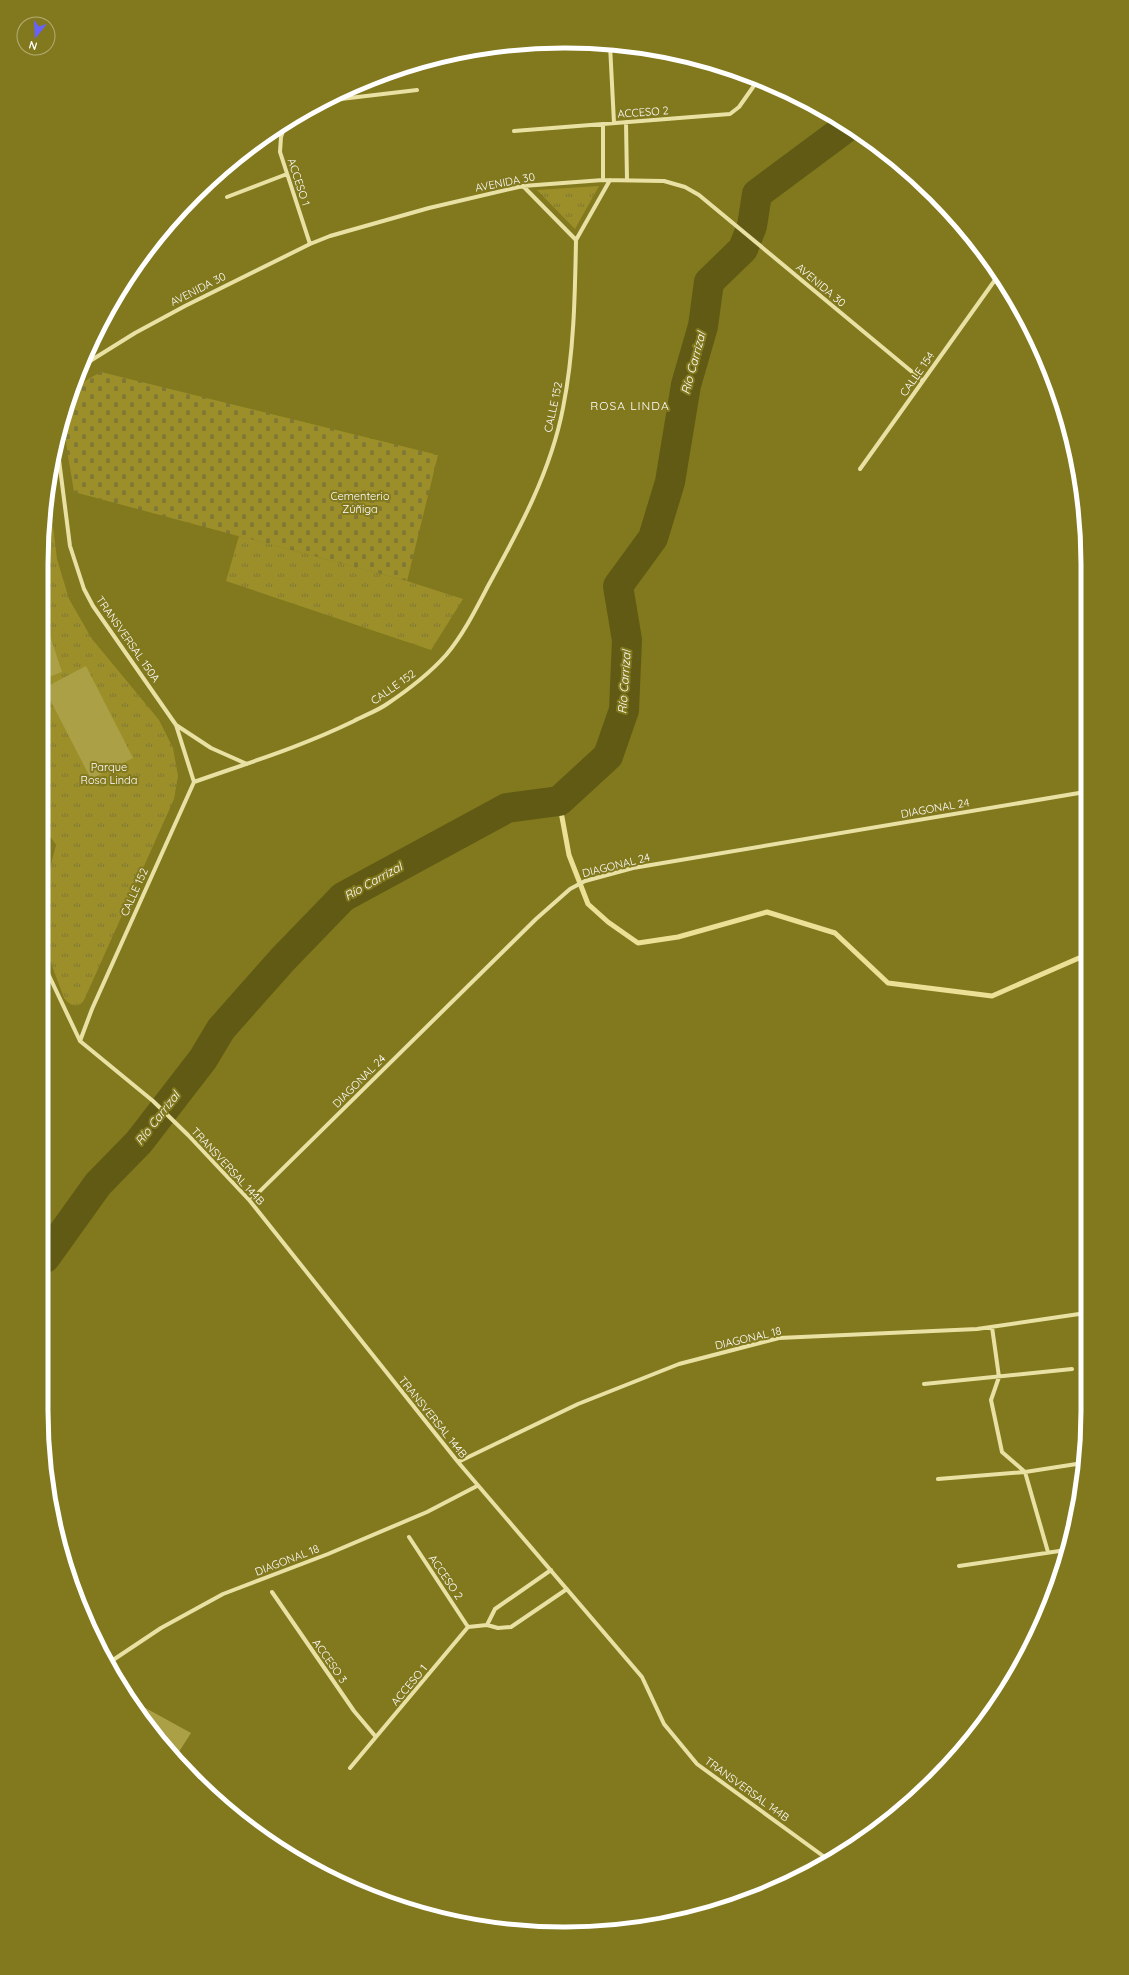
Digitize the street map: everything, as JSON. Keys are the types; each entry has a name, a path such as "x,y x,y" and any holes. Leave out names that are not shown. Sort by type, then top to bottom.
{"street":[{"path":"610,50 614,123"},
{"name":"ACCESO 2","path":"514,131 730,114 739,107 755,84"},
{"path":"340,99 417,90"},
{"path":"626,122 627,180"},
{"path":"603,124 603,180"},
{"name":"ACCESO 1","path":"283,132 280,152 310,244"},
{"path":"227,197 287,174"},
{"name":"AVENIDA 30","path":"90,361 135,333 185,306 310,244 330,236 429,208 523,186 603,180 627,180 676,184 699,195 923,381"},
{"name":"CALLE 152","path":"80,1041 92,1009 194,782 294,748 385,705 435,667 448,653 504,556 526,514 555,440 566,392 573,340 576,240 610,180"},
{"path":"523,186 576,240"},
{"name":"CALLE 154","path":"860,469 995,280"},
{"name":"TRANSVERSAL 150A","path":"59,460 70,546 84,589 93,606 176,725 194,782"},
{"path":"176,725 211,748 247,764"},
{"name":"DIAGONAL 24","path":"250,1201 536,919 570,889 585,881 633,868 1081,793"},
{"name":"TRANSVERSAL 144B","path":"48,973 80,1041 153,1101 188,1134 250,1201 477,1486 642,1677 664,1724 697,1764 825,1857"},
{"name":"DIAGONAL 18","path":"458,1462 578,1404 679,1364 779,1338 992,1327 1081,1314"},
{"path":"992,1327 999,1377 991,1400 1002,1452 1025,1472 1048,1552"},
{"path":"924,1384 1072,1369"},
{"path":"938,1479 1025,1472 1078,1464"},
{"name":"DIAGONAL 18","path":"112,1660 161,1628 223,1594 328,1554 420,1515 477,1486"},
{"name":"ACCESO 2","path":"409,1537 468,1627"},
{"path":"959,1566 1061,1551"},
{"path":"488,1625 495,1609 551,1570"},
{"path":"468,1627 488,1625 498,1628 511,1628 567,1589"},
{"name":"ACCESO 3","path":"272,1592 354,1711 376,1738"},
{"name":"ACCESO 1","path":"350,1768 468,1627"}],"green space":[{"path":"599,186 575,229 537,190"},
{"name":"Cementerio Zúñiga","path":"101,372 438,455 407,581 74,492 65,434 80,386"},
{"name":"Parque Rosa Linda","path":"51,510 57,559 69,599 92,639 159,720 173,748 178,776 174,799 85,998 81,1004 75,1006 64,998 48,955 48,876 56,845 48,833 48,564"},
{"path":"239,536 407,581 463,599 431,650 226,581"}],"building":[{"path":"48,633 62,672 48,677 49,662"},
{"path":"86,666 133,758 91,779 48,696 48,686"},
{"path":"141,1706 191,1733 178,1753"}],"waterway":[{"name":"Río Carrizal","path":"48,1254 98,1184 139,1142 203,1059 221,1029 283,959 343,897 507,808 559,801 608,756 624,710 627,640 618,586 653,538 670,482 686,385 703,326 709,282 743,249 752,226 757,194 843,130"},
{"path":"559,801 569,855 588,904 608,922 638,943 678,937 767,912 835,933 888,983 992,996 1079,958 1081,959"}],"district":[{"name":"ROSA LINDA","path":"630,405"}]}
